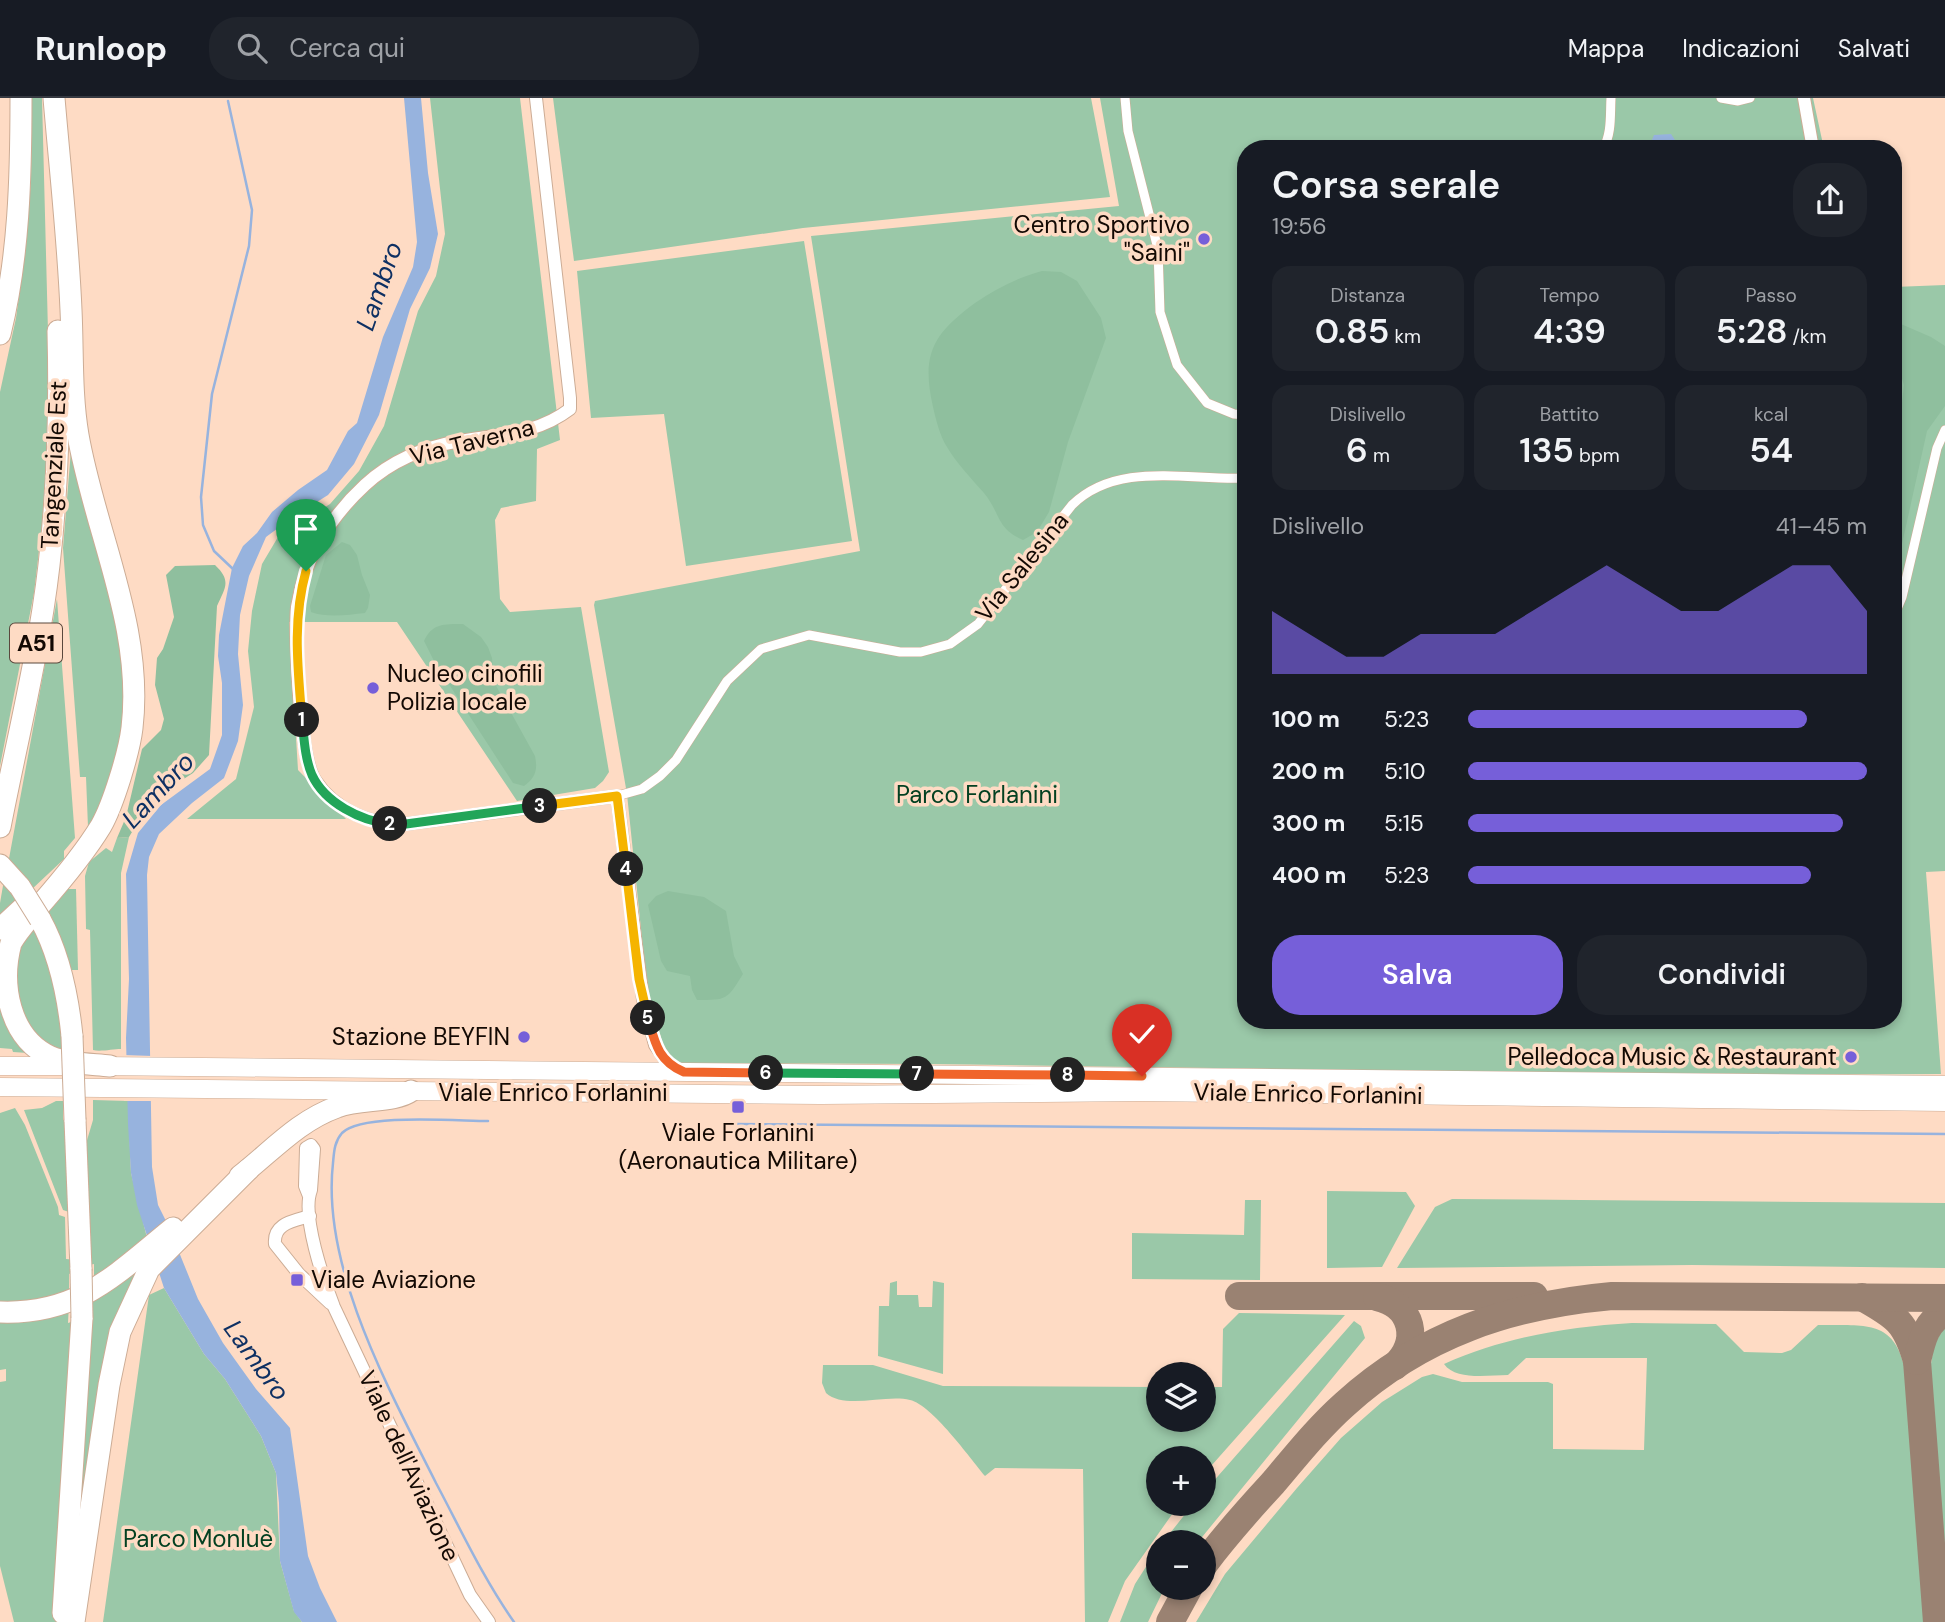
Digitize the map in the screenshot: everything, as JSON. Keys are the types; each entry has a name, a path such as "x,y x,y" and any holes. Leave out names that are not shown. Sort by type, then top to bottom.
{"highway":[{"path":"0,334 8,303 16,235 21,161 21,98"},
{"name":"Tangenziale Est","path":"0,827 40,626 59,439 64,311 53,98"},
{"path":"64,311 78,431 131,648 135,686 132,729 125,763 102,824 84,851 10,944 1,976 5,1007 11,1023 22,1037 53,1058 117,1066"},
{"path":"0,929 65,867 88,839 113,794"},
{"path":"0,865 20,887 40,919 53,948 63,982 72,1037 82,1318 62,1622"},
{"path":"0,1312 36,1311 86,1294 149,1258 296,1129 324,1112 356,1101 398,1097 411,1091"},
{"path":"74,1622 115,1352 149,1258"}],"main road":[{"name":"Viale Enrico Forlanini","path":"0,1066 1945,1085"},
{"name":"Viale Enrico Forlanini","path":"0,1087 807,1095 1142,1092 1945,1102"}],"street":[{"name":"Via Taverna","path":"536,98 570,409 527,431 421,450 384,469 346,505 314,551 300,591 297,608 297,652 303,734 310,769 317,783 346,809 377,822 406,824 617,796"},
{"path":"1125,98 1128,131 1158,249 1160,312 1177,365 1207,403 1237,414"},
{"path":"1608,140 1611,128 1611,98"},
{"path":"1721,98 1738,101 1750,98"},
{"path":"1804,98 1811,140"},
{"path":"1902,597 1937,448 1945,430"},
{"name":"Via Salesina","path":"617,796 642,789 676,760 727,681 761,649 808,635 900,652 936,650 964,637 978,624 1072,505 1088,491 1125,478 1143,476 1237,478"},
{"path":"617,796 639,979 655,1045 669,1065 684,1072"},
{"path":"612,1071 645,1067 655,1045"},
{"name":"Viale dell'Aviazione","path":"309,1196 318,1263 334,1307 471,1595 489,1622"},
{"name":"Viale dell'Aviazione","path":"310,1216 281,1226 275,1234 275,1244 299,1274 334,1307"}],"green space":[{"path":"32,98 42,98 50,410 44,508 34,593 0,766 0,392 16,318 26,246 31,180"},
{"path":"430,98 520,98 560,440 537,449 536,501 501,508 495,520 500,599 510,612 581,607 609,772 595,788 517,801 397,622 289,622 298,770 346,819 187,819 236,779 254,707 248,651 252,611 262,564 278,537 330,504 359,471 384,426 418,311 436,276 445,234"},
{"path":"553,98 1091,98 1110,197 803,228 574,261"},
{"name":"Parco Forlanini","path":"1100,98 1813,98 1822,140 1237,140 1237,1029 1902,1029 1902,287 1945,285 1945,871 1926,872 1941,1074 1577,1073 882,1064 683,1065 672,1061 665,1052 647,987 627,794 595,601 860,551 811,236 1119,206"},
{"path":"804,241 852,541 686,566 664,414 591,418 577,271"},
{"path":"1042,271 1061,272 1077,281 1101,318 1106,338 1068,442 1049,512 1037,532 1023,540 1003,525 984,493 945,443 933,407 929,373 934,347 949,325 961,314 999,288"},
{"path":"1902,324 1945,346 1945,406 1927,431 1902,544 1902,402"},
{"path":"71,450 127,642 124,746 97,813 88,827 86,777 80,777 63,548"},
{"path":"342,542 350,545 357,555 370,595 368,608 365,613 345,615 311,612 310,606 326,555"},
{"path":"215,565 224,576 225,585 217,606 209,755 193,773 154,798 150,809 141,817 129,837 117,838 126,817 142,749 161,730 164,719 155,685 157,658 174,617 166,575 175,566"},
{"path":"57,599 75,838 64,851 64,859 31,890 8,864"},
{"path":"463,624 481,637 488,647 494,682 535,756 535,774 524,786 513,783 434,661 424,641 435,628"},
{"path":"129,837 121,873 121,1049 96,1051 93,1050 90,930 86,929 85,876 89,862 106,848 112,852 117,838"},
{"path":"4,880 20,900 0,921 0,903"},
{"path":"65,889 76,889 78,970 66,970 45,913"},
{"path":"668,891 704,897 726,911 734,956 743,974 725,997 697,1000 690,976 667,971 661,961 648,905 656,896"},
{"path":"32,920 61,996 63,1049 43,1046 27,1033 6,977"},
{"path":"0,1008 8,1026 28,1053 0,1048"},
{"path":"93,1100 128,1101 131,1173 148,1242 94,1279 94,1264 89,1265 85,1147 93,1120"},
{"path":"56,1101 63,1101 63,1120 68,1120 72,1213 63,1210 24,1110 42,1108"},
{"path":"15,1108 25,1125 59,1215 65,1217 66,1259 76,1260 77,1271 69,1274 69,1293 62,1296 0,1304 0,1113"},
{"path":"1327,1191 1406,1192 1415,1206 1382,1267 1327,1268"},
{"path":"1452,1199 1945,1203 1945,1268 1692,1265 1397,1268 1435,1207"},
{"path":"1245,1200 1261,1200 1260,1280 1132,1279 1132,1233 1244,1235"},
{"path":"143,1260 73,1565 93,1296"},
{"path":"897,1281 897,1295 918,1295 919,1307 932,1307 933,1281 944,1283 943,1374 878,1356 879,1306 889,1306 890,1283"},
{"name":"Parco Monluè","path":"164,1288 204,1354 225,1379 261,1436 276,1473 280,1561 294,1611 302,1622 103,1622 149,1295"},
{"path":"69,1303 68,1323 77,1320 59,1622 14,1622 0,1566 0,1382 6,1381 6,1369 0,1370 0,1317"},
{"path":"1239,1313 1345,1315 1216,1460 1216,1446 1146,1446 1146,1516 1171,1516 1161,1530 1146,1530 1146,1551 1125,1581 1108,1622 1085,1622 1083,1469 995,1468 985,1476 950,1433 919,1404 900,1399 854,1401 834,1398 826,1393 822,1383 823,1365 873,1365 943,1386 1146,1387 1146,1432 1216,1432 1216,1387 1222,1387 1223,1329"},
{"path":"1354,1321 1361,1326 1365,1338 1208,1530 1173,1530 1184,1516 1216,1516 1216,1478"},
{"path":"1632,1323 1716,1324 1744,1352 1782,1353 1791,1350 1818,1325 1866,1326 1888,1336 1896,1345 1907,1380 1925,1622 1196,1622 1209,1600 1216,1600 1216,1589 1225,1574 1341,1438 1382,1402 1422,1377 1433,1374 1462,1382 1548,1382 1553,1384 1553,1449 1644,1450 1647,1358 1526,1358 1508,1375 1483,1376 1456,1373 1444,1364 1513,1340 1583,1327"},
{"path":"1943,1329 1945,1581 1929,1376 1934,1345"},
{"path":"1146,1567 1146,1600 1159,1600 1148,1622 1120,1622 1135,1584"}],"water":[{"path":"404,98 421,98 428,173 438,234 430,268 410,309 379,415 354,464 328,495 266,537 249,576 240,615 238,654 243,705 238,741 224,778 159,834 149,857 147,875 152,1167 158,1205 198,1299 223,1343 256,1389 290,1428 308,1556 337,1622 302,1622 294,1612 280,1561 276,1473 261,1436 225,1379 204,1354 164,1288 137,1205 131,1173 128,1124 126,1038 129,979 126,874 138,833 161,805 210,769 222,735 219,635 232,568 243,546 257,533 272,512 327,470 348,431 357,423 383,337 413,267 417,242"},
{"path":"1671,134 1675,140 1652,140 1654,135"}],"pier":[{"path":"123,1055 153,1056 153,1101 124,1101"}],"waterway":[{"path":"228,101 252,210 249,246 212,394 201,497 203,525 214,551 233,569"},
{"path":"488,1121 389,1120 353,1127 339,1136 334,1151 332,1203 348,1286 380,1369 473,1554 514,1622"},
{"path":"732,1124 1945,1134"}],"taxiway":[{"path":"1239,1296 1534,1296"},
{"path":"1216,1549 1308,1442 1345,1404 1405,1359 1470,1327 1538,1307 1612,1296 1945,1298"},
{"path":"1377,1297 1399,1308 1409,1325 1408,1346 1395,1366"},
{"path":"1862,1297 1898,1321 1909,1337 1917,1361 1937,1622"},
{"path":"1917,1361 1929,1327 1945,1312"},
{"path":"1170,1622 1182,1600"}],"place":[{"name":"Centro Sportivo \"Saini\"","path":"1204,239"},
{"name":"Nucleo cinofili Polizia locale","path":"373,688"},
{"name":"Stazione BEYFIN","path":"524,1037"},
{"name":"Pelledoca Music & Restaurant","path":"1851,1057"},
{"name":"Viale Forlanini (Aeronautica Militare)","path":"738,1107"},
{"name":"Viale Aviazione","path":"297,1280"}],"route":[{"path":"306,571 297,608 297,652 307,755 313,778 346,809 377,822 406,824 617,796 639,979 655,1045 669,1065 684,1072 1142,1076"}],"water label":[{"name":"Lambro","path":"379,286"},
{"name":"Lambro","path":"158,790"},
{"name":"Lambro","path":"257,1360"}]}
